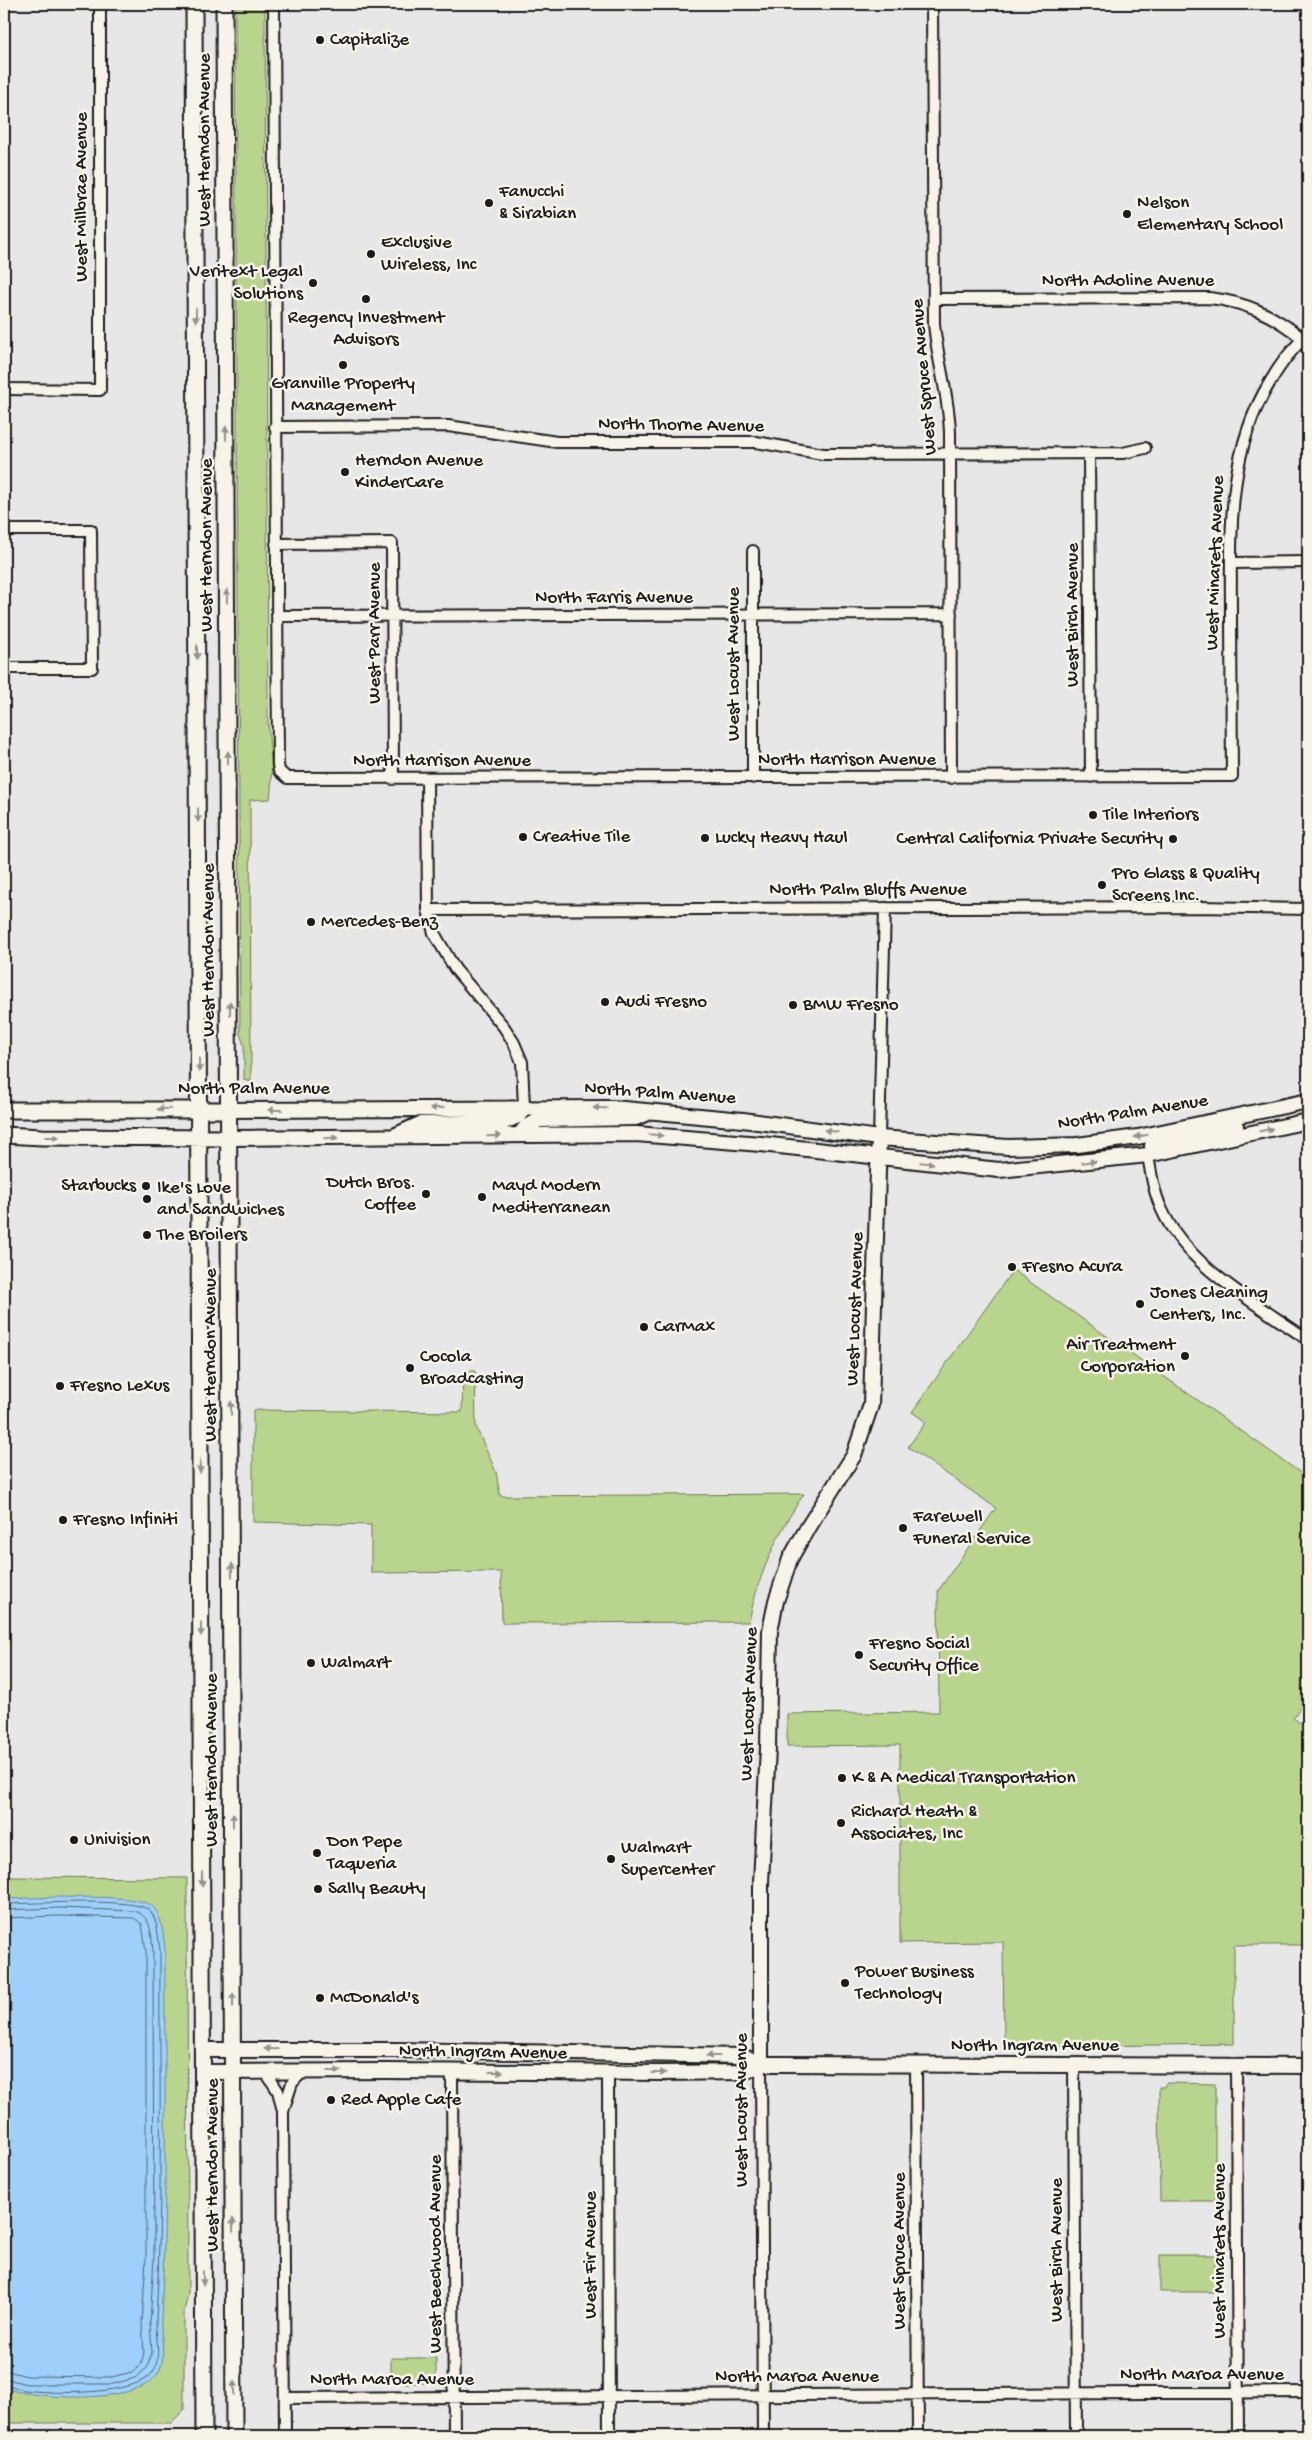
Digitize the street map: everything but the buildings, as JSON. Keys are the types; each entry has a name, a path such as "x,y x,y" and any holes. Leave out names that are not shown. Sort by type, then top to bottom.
{"main road":[{"name":"West Herndon Avenue","path":"194,4 204,2436"},
{"name":"West Herndon Avenue","path":"224,4 234,2436"},
{"name":"North Palm Avenue","path":"4,1110 230,1110"},
{"path":"4,1135 230,1138"}],"street":[{"name":"West Millbrae Avenue","path":"4,389 100,390 100,4"},
{"path":"274,4 276,616"},
{"name":"West Spruce Avenue","path":"932,4 934,299 936,347 947,394 950,453 951,778"},
{"name":"North Adoline Avenue","path":"934,299 1209,298 1228,300 1257,308 1305,337"},
{"name":"West Minarets Avenue","path":"1232,776 1231,563 1232,499 1236,469 1244,439 1264,392 1278,369 1305,337"},
{"name":"North Thorne Avenue","path":"276,427 448,426 557,442 756,442 823,454 1090,453 1129,452 1145,448"},
{"name":"West Birch Avenue","path":"1090,453 1091,777"},
{"path":"4,530 91,530 92,668 4,668"},
{"name":"West Parr Avenue","path":"276,544 392,543 393,779"},
{"name":"West Locust Avenue","path":"753,551 753,778"},
{"path":"1231,563 1308,562"},
{"name":"North Farris Avenue","path":"276,616 951,614"},
{"name":"North Harrison Avenue","path":"276,616 278,764 284,776 292,779 1232,776"},
{"path":"391,1137 420,1124 504,1122 520,1115 524,1107 523,1073 518,1051 504,1027 445,956 434,933 428,910 427,779"},
{"name":"West Locust Avenue","path":"763,2436 761,1882 768,1748 770,1631 776,1601 790,1558 854,1455 871,1405 885,908"},
{"name":"North Palm Bluffs Avenue","path":"428,910 1308,909"},
{"name":"North Palm Avenue","path":"230,1110 613,1108 652,1110 879,1138 1008,1147 1077,1145 1138,1137 1308,1101"},
{"path":"1290,1105 1246,1124 1155,1144 1150,1147 1148,1155 1158,1201 1168,1222 1182,1244 1211,1271 1308,1340"},
{"path":"519,1135 525,1128 539,1120 636,1118 652,1110"},
{"path":"230,1138 636,1134 761,1144 999,1170 1148,1155 1308,1121"},
{"name":"North Ingram Avenue","path":"203,2050 742,2056 761,2064 1308,2066"},
{"path":"385,2070 403,2063 474,2063 486,2058 488,2052"},
{"name":"North Ingram Avenue","path":"203,2072 385,2070 608,2073 745,2072 761,2064"},
{"name":"West Birch Avenue","path":"1074,2064 1076,2436"},
{"name":"West Spruce Avenue","path":"916,2065 918,2436"},
{"name":"West Minarets Avenue","path":"1236,2065 1238,2436"},
{"path":"265,2071 278,2091 283,2111 285,2436"},
{"path":"283,2111 292,2083 303,2071"},
{"name":"West Beechwood Avenue","path":"452,2072 454,2436"},
{"name":"West Fir Avenue","path":"608,2073 609,2436"},
{"name":"North Maroa Avenue","path":"285,2398 1308,2392"}],"green space":[{"path":"235,4 265,4 268,720 272,780 270,799 250,800 251,1082 244,1080 244,1045 240,1034"},
{"path":"1013,1270 1308,1478 1308,1696 1293,1718 1308,1728 1308,1945 1234,1945 1234,2044 1004,2047 1003,1942 900,1943 900,1745 787,1746 787,1714 939,1712 938,1591 996,1508 908,1447 926,1422 912,1412"},
{"path":"463,1371 475,1371 476,1427 496,1472 500,1496 804,1494 785,1524 763,1571 749,1622 502,1623 501,1572 371,1573 371,1525 253,1522 253,1410 462,1412"},
{"path":"4,1877 187,1878 188,2294 184,2312 184,2410 171,2423 4,2423"},
{"path":"1166,2083 1215,2084 1215,2201 1160,2201 1159,2087 1164,2087"},
{"path":"1160,2255 1215,2255 1215,2292 1160,2292"},
{"path":"391,2358 436,2358 436,2383 391,2383"}],"water":[{"path":"59,1897 124,1899 148,1904 154,1908 159,1917 165,1949 165,2181 161,2320 162,2363 156,2376 144,2385 127,2392 84,2397 38,2395 4,2388 4,1899"}],"place":[{"name":"Capitalize","path":"320,40"},
{"name":"Fanucchi & Sirabian","path":"489,203"},
{"name":"Nelson Elementary School","path":"1127,214"},
{"name":"Exclusive Wireless, Inc","path":"371,254"},
{"name":"Veritext Legal Solutions","path":"313,283"},
{"name":"Regency Investment Advisors","path":"366,299"},
{"name":"Granville Property Management","path":"343,365"},
{"name":"Herndon Avenue KinderCare","path":"345,472"},
{"name":"Tile Interiors","path":"1093,815"},
{"name":"Creative Tile","path":"523,837"},
{"name":"Lucky Heavy Haul","path":"705,838"},
{"name":"Central California Private Security","path":"1173,839"},
{"name":"Pro Glass & Quality Screens Inc.","path":"1102,885"},
{"name":"Mercedes-Benz","path":"311,922"},
{"name":"Audi Fresno","path":"605,1002"},
{"name":"BMW Fresno","path":"793,1005"},
{"name":"Starbucks","path":"146,1186"},
{"name":"Dutch Bros. Coffee","path":"426,1194"},
{"name":"Mayd Modern Mediterranean","path":"482,1197"},
{"name":"Ike's Love and Sandwiches","path":"147,1199"},
{"name":"The Broilers","path":"147,1235"},
{"name":"Fresno Acura","path":"1012,1267"},
{"name":"Jones Cleaning Centers, Inc.","path":"1140,1304"},
{"name":"CarMax","path":"644,1327"},
{"name":"Air Treatment Corporation","path":"1185,1356"},
{"name":"Cocola Broadcasting","path":"410,1368"},
{"name":"Fresno Lexus","path":"60,1386"},
{"name":"Fresno Infiniti","path":"63,1520"},
{"name":"Farewell Funeral Service","path":"903,1528"},
{"name":"Fresno Social Security Office","path":"859,1655"},
{"name":"Walmart","path":"311,1663"},
{"name":"K & A Medical Transportation","path":"842,1778"},
{"name":"Richard Heath & Associates, Inc","path":"841,1823"},
{"name":"Univision","path":"74,1840"},
{"name":"Don Pepe Taqueria","path":"317,1853"},
{"name":"Walmart Supercenter","path":"611,1859"},
{"name":"Sally Beauty","path":"318,1889"},
{"name":"Power Business Technology","path":"845,1983"},
{"name":"McDonald's","path":"320,1998"},
{"name":"Red Apple Cafe","path":"331,2100"}]}
